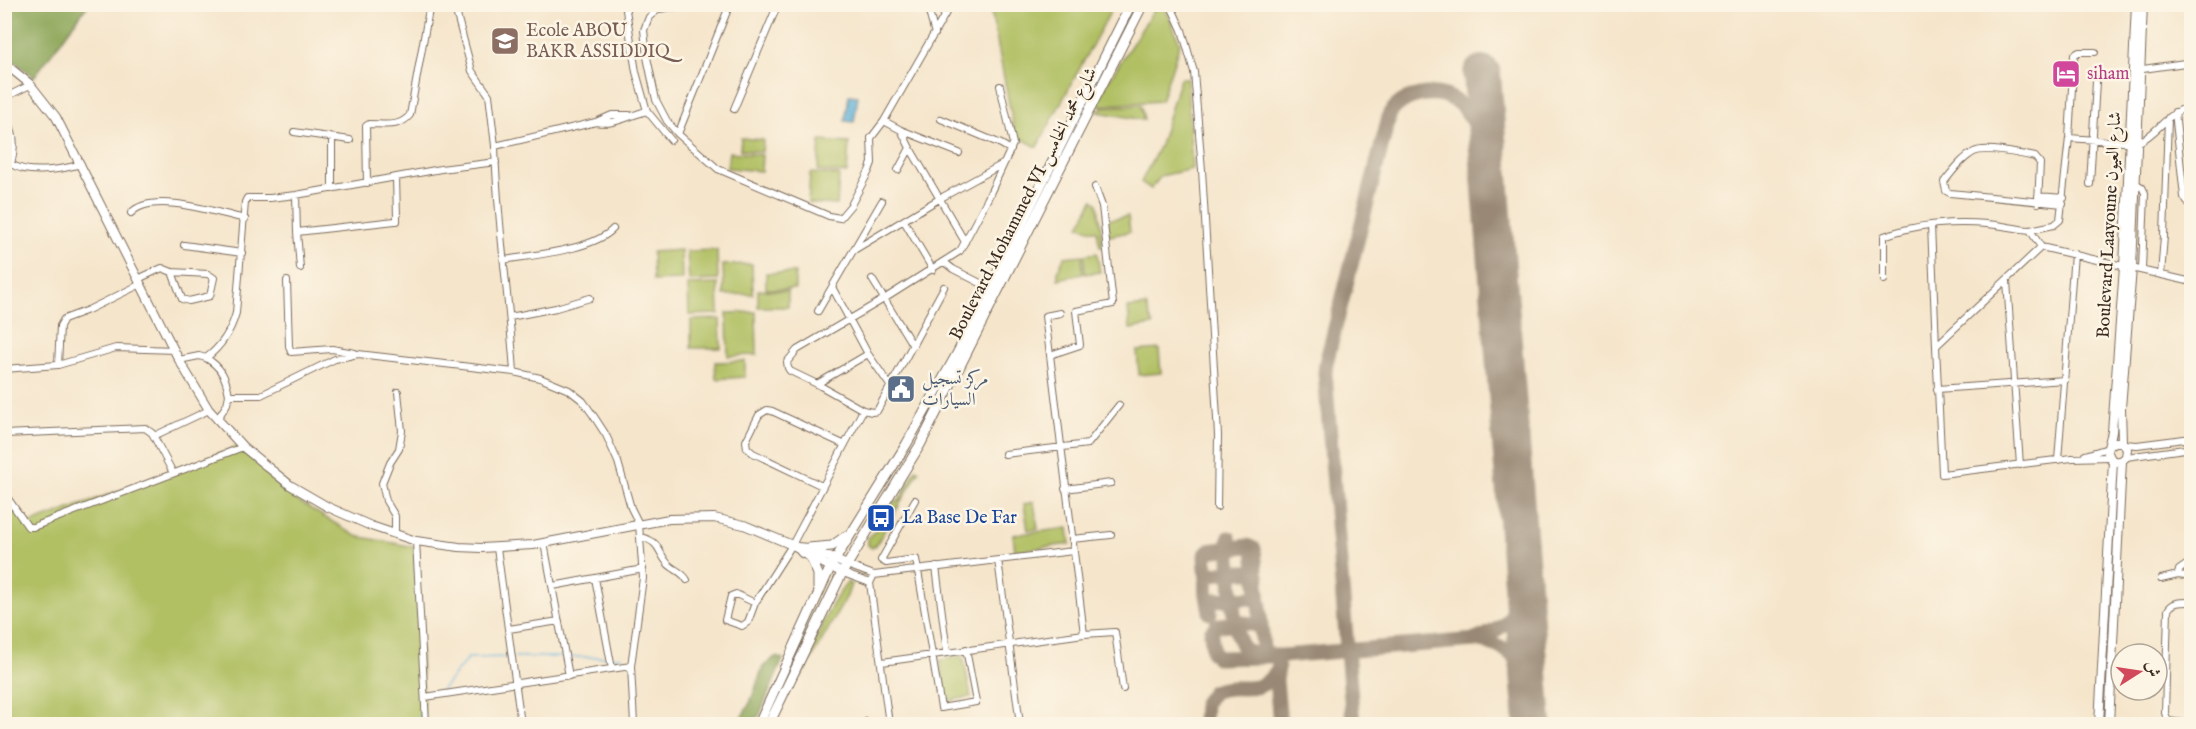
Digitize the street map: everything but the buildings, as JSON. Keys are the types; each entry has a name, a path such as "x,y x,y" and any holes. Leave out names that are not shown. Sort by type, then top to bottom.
{"main road":[{"name":"Boulevard Mohammed VI شارع محمد الخامس","path":"759,724 818,591 850,533 906,445 948,371 1131,4"},
{"name":"Boulevard Mohammed VI شارع محمد الخامس","path":"769,724 845,569 920,445 1143,4"},
{"path":"808,548 832,546 850,533"},
{"path":"811,558 818,574 818,591"}],"street":[{"path":"367,183 366,126 369,124 396,125 404,122 410,115 430,4"},
{"path":"454,4 472,71 489,95 514,372"},
{"path":"625,4 636,72 647,111 671,140"},
{"path":"717,4 700,8 659,9 649,17 644,30 647,57 656,100 667,120 678,134 718,169 835,218 844,215 851,205 872,163 871,138 884,121 951,4"},
{"path":"678,134 730,4"},
{"path":"734,108 778,4"},
{"path":"929,4 935,34"},
{"name":"Boulevard Laayoune شارع العيون","path":"2124,459 2128,452 2123,443 2121,408 2136,70 2136,4"},
{"name":"Boulevard Laayoune شارع العيون","path":"2136,70 2143,4"},
{"path":"1170,5 1182,30 1195,83 1218,423 1217,507"},
{"path":"1884,280 1884,236 1931,225 1985,224 2030,230 2058,223 2062,217 2074,55 2079,52 2095,52"},
{"path":"2136,70 2192,62"},
{"path":"4,63 30,85 57,117 179,360 209,410 243,447 290,485 328,507 371,526 416,541 459,548 497,548 544,543 683,517 721,519 754,528 795,546 808,548 832,564"},
{"path":"2090,184 2096,82"},
{"path":"4,98 30,85"},
{"path":"944,287 877,411 863,410 788,368 787,362 797,350 933,270 960,251 1011,150 1012,140 1000,86"},
{"path":"2069,138 2133,143 2145,139 2175,112 2192,107"},
{"path":"495,146 596,122 604,124 620,121 629,115 647,111"},
{"path":"2175,112 2184,197 2192,202"},
{"path":"4,114 13,136 14,152 11,164 4,170"},
{"path":"2161,275 2168,118"},
{"path":"941,119 1011,150"},
{"path":"884,121 959,153"},
{"path":"901,130 909,148 965,242"},
{"path":"294,132 350,140"},
{"path":"332,138 332,189"},
{"name":"Boulevard Laayoune شارع العيون","path":"2099,724 2110,453 2135,183 2133,143"},
{"path":"898,170 909,148"},
{"path":"2038,199 2040,161 2035,157 1986,150 1977,151 1969,155 1944,182 1946,191 1950,193 2063,201"},
{"path":"206,358 214,352 232,326 236,313 247,198 296,195 496,162"},
{"path":"11,164 18,168 35,169 71,167 81,164"},
{"path":"854,250 939,199 1004,164"},
{"path":"297,232 397,221 396,177"},
{"path":"2135,183 2142,186 2145,193 2142,270"},
{"path":"1050,355 1080,345 1076,311 1113,304 1102,206 1095,187"},
{"path":"296,195 300,268"},
{"path":"818,311 882,201"},
{"path":"131,213 143,204 182,204 245,219"},
{"path":"904,221 933,270"},
{"path":"1931,225 1942,474 2110,453 2124,459 2192,448"},
{"path":"504,260 576,247 599,240 614,229"},
{"path":"2030,230 2041,247 2192,282"},
{"path":"184,245 242,254"},
{"path":"1936,346 2041,247"},
{"path":"2058,460 2074,254"},
{"path":"944,262 990,288"},
{"path":"58,365 60,326 64,319 88,310 162,268 172,272 213,276 210,296 189,301 182,299 172,272"},
{"path":"872,279 913,346"},
{"path":"287,281 291,352 332,349 514,372 540,378 569,390 583,401 606,435 618,462 631,508 639,524 643,569 642,595 631,666 634,724"},
{"path":"2007,281 2020,465"},
{"path":"832,287 868,354 891,387"},
{"path":"510,317 556,308 590,298"},
{"path":"1060,313 1045,316 1084,634"},
{"path":"4,369 58,365 116,348 175,350"},
{"path":"229,395 261,395 335,359 358,354"},
{"path":"817,384 868,354"},
{"path":"179,360 199,356 206,358 217,365 224,374 229,395 227,404 217,420"},
{"path":"1937,389 2065,380"},
{"path":"395,534 395,516 386,501 382,483 399,449 402,431 398,392"},
{"path":"1005,454 1088,444 1119,405"},
{"path":"154,436 209,410"},
{"path":"755,603 736,594 731,596 725,620 739,626 745,625 755,603 795,546 843,444 863,410"},
{"path":"822,486 747,448 746,441 754,423 762,411 772,411 843,444"},
{"path":"4,434 145,428 154,436 173,472"},
{"path":"2110,453 2115,442 2137,445 2192,438"},
{"path":"4,493 28,527 33,527 243,447"},
{"path":"2109,724 2124,459"},
{"path":"1065,489 1111,483"},
{"path":"915,500 881,560 886,563 916,559 941,708 976,702 966,649"},
{"path":"1072,539 1111,535"},
{"path":"641,537 652,540 659,546 669,565 684,575 687,580"},
{"path":"416,541 426,724"},
{"path":"544,543 569,676"},
{"path":"795,546 811,558 845,569 870,583"},
{"path":"497,548 521,724"},
{"path":"845,569 874,575 1073,551"},
{"path":"998,560 1020,724"},
{"path":"2178,575 2179,570 2192,561"},
{"path":"936,567 947,652"},
{"path":"553,586 643,569"},
{"path":"874,575 870,583 890,724"},
{"path":"2161,579 2178,575 2192,577"},
{"path":"595,578 612,669"},
{"path":"2192,602 2171,605 2168,610 2165,713 2168,723 2192,724"},
{"path":"509,629 559,621"},
{"path":"882,662 966,649 1115,632 1123,689"},
{"path":"425,696 631,666"}],"green space":[{"path":"4,5 88,5 34,77 5,54"},
{"path":"990,5 1114,5 1037,147 1015,135"},
{"path":"1157,5 1166,10 1180,43 1161,101 1092,106"},
{"path":"1180,78 1187,78 1192,169 1161,176 1151,189 1141,182 1160,145"},
{"path":"1141,105 1144,120 1098,112 1103,107"},
{"path":"741,138 763,140 762,152 740,150"},
{"path":"820,141 849,143 847,173 818,171"},
{"path":"729,152 762,155 761,171 727,168"},
{"path":"810,173 839,175 837,205 808,203"},
{"path":"1093,200 1098,204 1103,247 1100,247 1097,231 1079,226"},
{"path":"1128,216 1130,232 1109,236 1107,220"},
{"path":"681,250 682,280 653,281 652,252"},
{"path":"717,250 718,280 689,281 687,251"},
{"path":"1097,253 1100,272 1085,274 1084,255"},
{"path":"1082,255 1083,274 1058,279 1058,270 1064,257"},
{"path":"752,264 753,294 724,295 723,265"},
{"path":"766,273 795,273 795,289 766,289"},
{"path":"718,284 719,314 689,315 688,285"},
{"path":"758,290 788,291 788,307 758,307"},
{"path":"1146,306 1153,325 1130,329 1128,308"},
{"path":"756,312 757,355 728,356 727,313"},
{"path":"720,319 721,348 691,348 691,320"},
{"path":"1159,349 1161,373 1139,375 1137,351"},
{"path":"745,361 745,377 716,379 715,362"},
{"path":"240,446 291,497 356,536 414,547 425,724 5,724 4,490 29,524"},
{"path":"916,469 919,471 876,545 872,548 868,545 868,537 877,529 895,501 899,501"},
{"path":"1034,502 1038,529 1028,530 1024,504"},
{"path":"1068,528 1070,544 1015,551 1013,535"},
{"path":"848,582 851,584 847,596 800,679 827,615"},
{"path":"963,656 971,697 947,701 940,660"},
{"path":"775,657 783,659 759,716 748,723 738,723 750,703 763,667"}],"water":[{"path":"849,95 858,96 854,122 845,121"}],"waterway":[{"path":"439,693 468,658 510,657"},
{"path":"515,657 564,657"},
{"path":"569,657 606,657"},
{"path":"611,657 622,657"},
{"path":"414,724 424,712"}],"taxiway":[{"path":"1353,724 1326,363 1390,113 1402,102 1415,96 1439,94 1450,98 1468,113 1480,134 1488,158"},
{"path":"1229,538 1236,629 1245,649 1253,653 1263,656 1282,656 1475,640"},
{"path":"1207,580 1205,556 1208,551 1247,546 1254,549 1263,648 1264,652 1272,656"},
{"path":"1209,607 1206,584 1211,576 1227,572 1250,572 1258,578"},
{"path":"1522,585 1513,614 1508,620 1495,631 1475,640 1497,645 1512,654 1522,669 1530,689"},
{"path":"1210,613 1210,603 1214,600 1251,598 1256,599 1260,604"},
{"path":"1260,657 1218,658 1213,652 1211,632 1219,625 1242,623 1253,624 1262,630"},
{"path":"1278,668 1276,680 1280,724"},
{"path":"1204,724 1205,703 1213,692 1255,687 1270,679 1278,669"}],"runway":[{"path":"1482,74 1533,724"}],"place":[{"name":"Ecole ABOU BAKR ASSIDDIQ","path":"505,41"},
{"name":"siham","path":"2066,74"},
{"name":"مركز تسجيل السيارات","path":"901,389"},
{"name":"La Base De Far","path":"881,518"}]}
